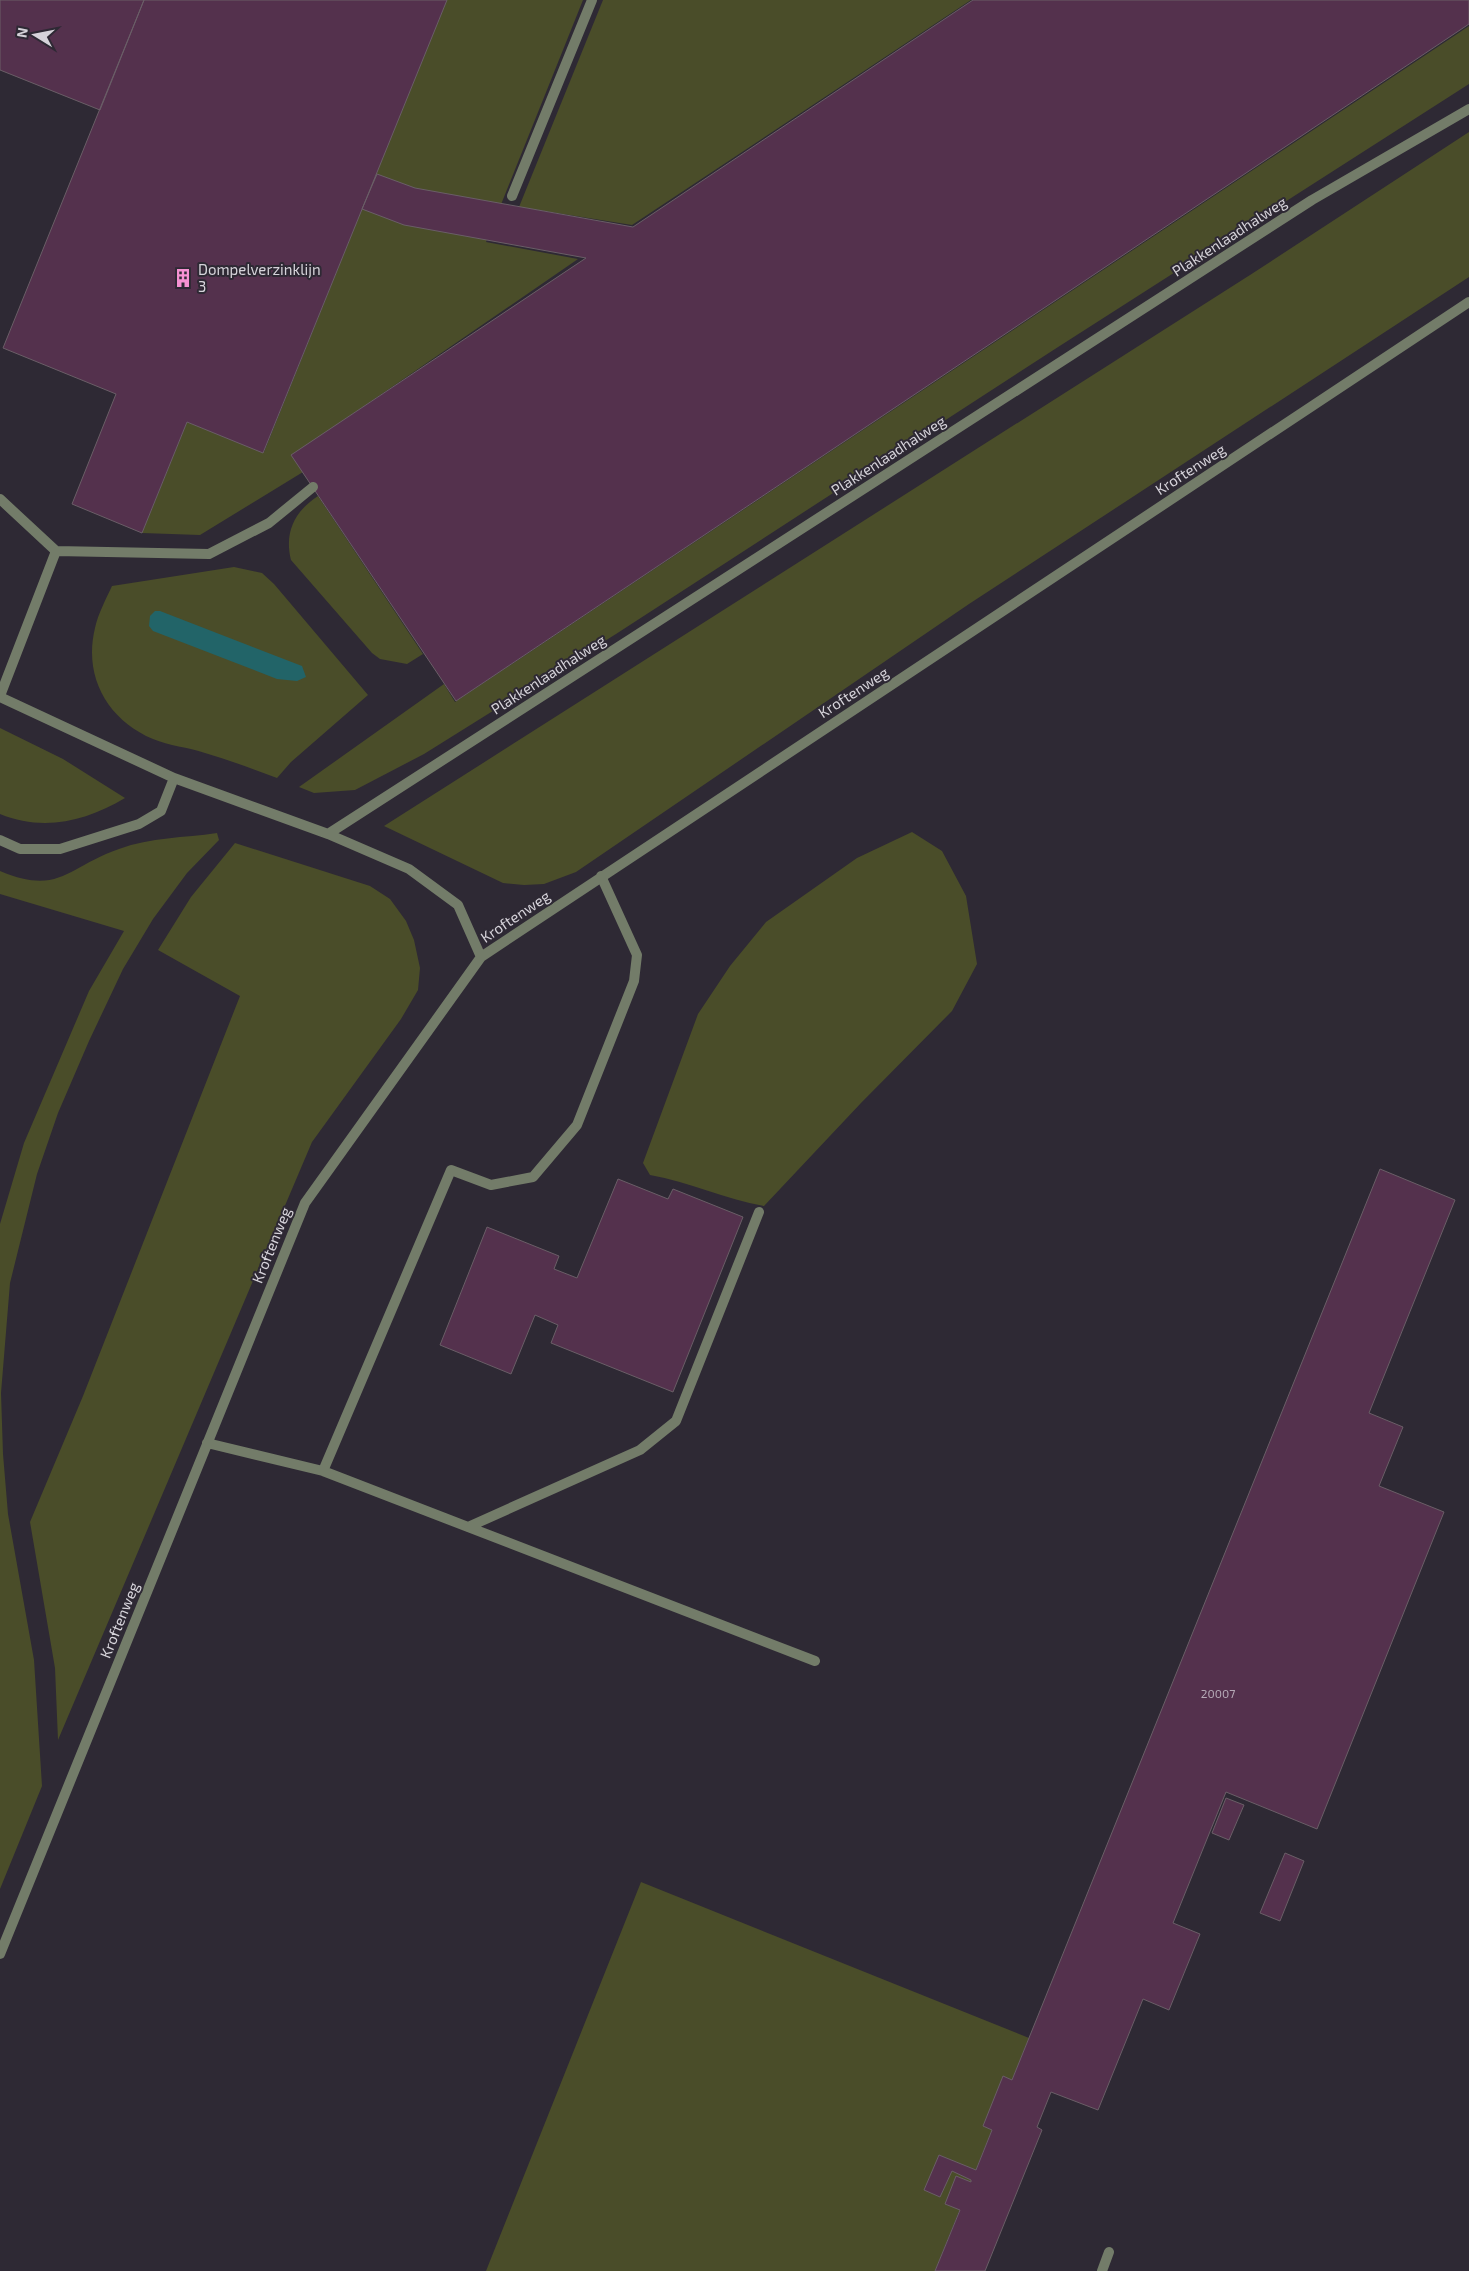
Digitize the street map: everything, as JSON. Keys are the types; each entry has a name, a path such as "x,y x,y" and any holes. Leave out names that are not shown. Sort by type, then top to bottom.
{"lane":[{"path":"512,196 592,0"},
{"name":"Plakkenlaadhalweg","path":"328,834 1312,200 1469,109"},
{"name":"Kroftenweg","path":"0,1954 305,1203 480,957 1469,302"},
{"path":"0,499 56,551 209,554 269,524 313,487"},
{"path":"56,551 0,697 174,778 328,834 409,869 458,905 480,957"},
{"path":"0,840 20,849 60,849 140,824 161,812 174,778"},
{"path":"323,1471 451,1170 491,1185 533,1177 577,1125 634,981 637,955 601,876"},
{"path":"468,1527 640,1450 676,1421 759,1212"},
{"path":"207,1442 323,1471 815,1661"},
{"path":"1102,2271 1109,2252"}],"green space":[{"path":"446,0 583,0 486,242 578,259 293,455 303,472 200,535 142,533 187,422 264,452"},
{"path":"603,0 971,0 632,225 519,207"},
{"path":"1469,26 1469,84 1055,349 616,634 424,754 355,790 314,793 299,787 444,684 455,702"},
{"path":"1469,132 1469,277 969,604 576,872 544,884 503,883 384,826 1250,275"},
{"path":"318,496 423,654 407,664 380,659 372,653 291,560 289,540 293,523 303,508"},
{"path":"234,567 262,573 274,584 368,695 291,762 277,778 199,751 153,739 137,731 123,721 112,708 96,680 92,646 95,628 112,586"},
{"path":"0,728 63,759 125,798 95,813 80,818 49,823 16,819 0,814"},
{"path":"912,832 942,851 966,896 977,964 952,1011 861,1103 764,1206 650,1175 643,1163 698,1014 730,966 766,922 857,858"},
{"path":"217,833 219,840 187,873 153,919 123,969 89,1041 58,1113 37,1174 10,1283 1,1393 3,1454 8,1514 34,1660 42,1786 0,1889 0,1224 24,1143 89,991 124,931 0,894 0,871 20,878 37,881 50,880 101,856 131,845 155,840"},
{"path":"235,843 370,886 390,899 406,921 414,940 420,968 418,990 401,1019 312,1142 58,1740 55,1668 30,1522 83,1396 240,996 158,950 191,897"},
{"path":"641,1882 1029,2038 935,2271 486,2271"}],"water":[{"path":"155,611 160,611 302,666 306,677 297,681 277,679 153,631 149,626 150,616"}],"building":[{"path":"0,0 144,0 100,110 0,70"},
{"name":"Dompelverzinklijn 3","path":"144,0 447,0 263,453 187,422 142,533 72,504 116,394 3,348"},
{"path":"973,0 1469,0 1469,24 456,701 291,455 586,258 404,225 362,209 377,174 415,188 633,227"},
{"path":"1380,1169 1455,1200 1369,1413 1403,1427 1379,1486 1444,1512 1317,1829 1226,1792 1173,1923 1200,1934 1169,2010 1143,1999 1098,2110 1051,2092 1037,2127 1042,2130 985,2271 935,2271 960,2210 945,2204 956,2176 971,2182 971,2180 952,2171 940,2197 924,2190 939,2155 976,2170 992,2130 983,2126 1003,2076 1012,2080"},
{"path":"618,1179 668,1199 673,1189 743,1217 673,1392 551,1343 558,1325 535,1315 511,1374 440,1345 487,1227 559,1256 554,1269 577,1278"},
{"path":"1226,1798 1244,1805 1229,1840 1212,1833"},
{"path":"1285,1853 1304,1861 1280,1921 1260,1913"}],"place":[{"name":"Dompelverzinklijn 3","path":"183,278"}]}
